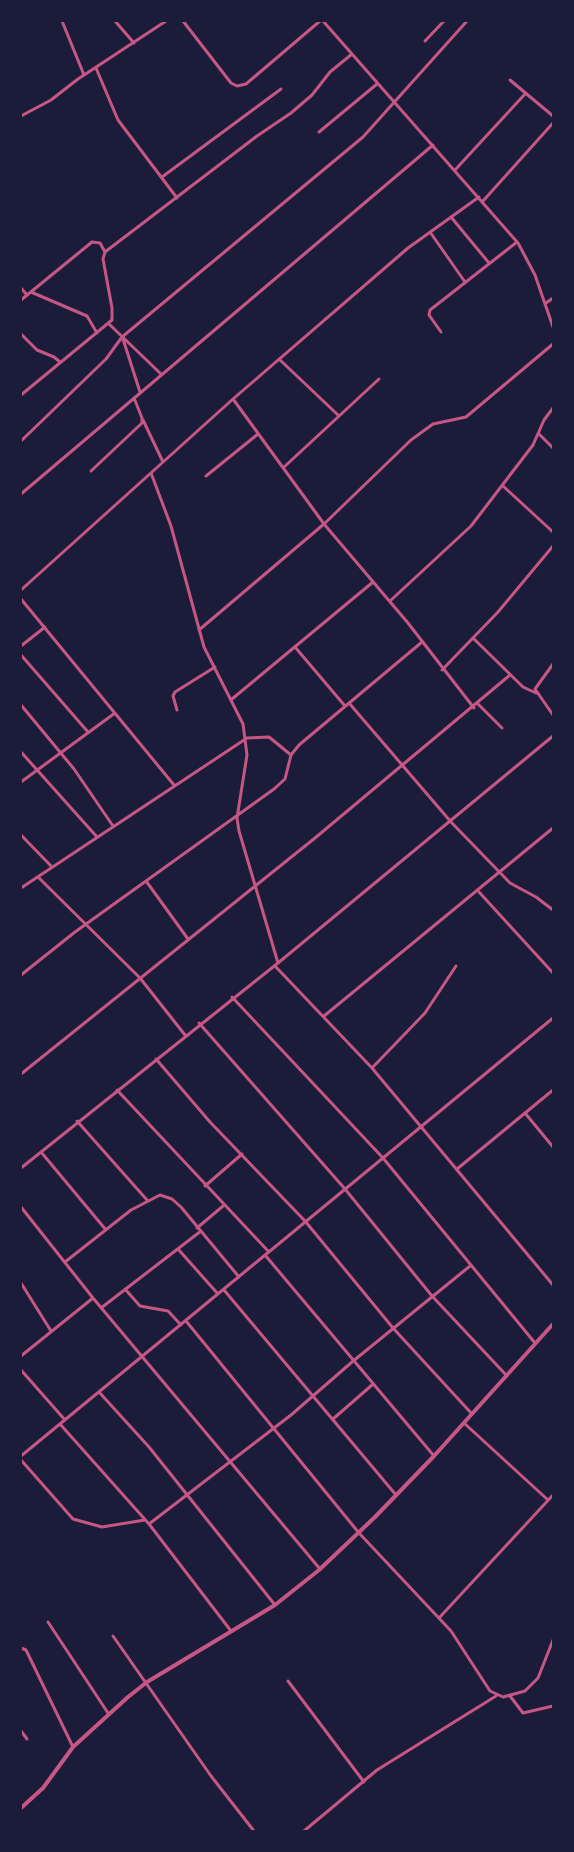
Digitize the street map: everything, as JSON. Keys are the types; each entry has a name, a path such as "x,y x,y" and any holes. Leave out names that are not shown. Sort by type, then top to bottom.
{"street":[{"path":"62,21 84,75"},
{"path":"115,21 134,43"},
{"path":"21,116 51,100 84,75 166,21"},
{"path":"183,21 231,83 237,86 246,84 321,21 517,242 535,275 553,327"},
{"path":"425,41 444,21"},
{"path":"21,441 106,359 122,337 363,137 467,21"},
{"path":"21,395 109,324 113,315 103,259 105,252 299,106 312,95 330,72 352,54"},
{"path":"96,68 118,120 177,198"},
{"path":"510,80 553,116"},
{"path":"319,132 377,84"},
{"path":"162,177 281,89"},
{"path":"455,170 525,94"},
{"path":"483,201 553,123"},
{"path":"21,494 433,145"},
{"path":"21,590 279,359 430,232 479,197"},
{"path":"451,217 489,263"},
{"path":"430,232 465,282"},
{"path":"21,300 92,242 100,243 105,252"},
{"path":"441,332 429,315 430,310 517,242"},
{"path":"21,288 87,316 97,333"},
{"path":"546,303 553,298"},
{"path":"109,324 161,374"},
{"path":"21,334 37,350 54,357 61,363"},
{"path":"122,337 140,392"},
{"path":"199,630 324,524 411,440 433,424 459,419 475,410 553,344"},
{"path":"279,359 339,416"},
{"path":"284,468 379,379"},
{"path":"133,397 163,462"},
{"path":"233,399 324,524 390,601 474,708"},
{"path":"390,601 452,546 503,486 539,434 544,420 553,408"},
{"path":"91,471 142,423 142,418"},
{"path":"206,476 259,434"},
{"path":"539,434 553,448"},
{"path":"151,472 171,526 199,630 232,699 247,738 245,772 237,818 242,846 256,885 277,964 372,1068 553,1284"},
{"path":"503,486 553,532"},
{"path":"442,670 474,639 553,546"},
{"path":"232,699 374,582"},
{"path":"21,599 174,786"},
{"path":"21,646 45,627"},
{"path":"474,639 526,690 536,693 553,715"},
{"path":"21,975 207,836 237,818 285,779 291,755 299,745 422,642"},
{"path":"295,647 345,706"},
{"path":"21,655 88,732"},
{"path":"536,693 536,686 553,663"},
{"path":"177,710 173,696 175,692 215,667"},
{"path":"21,1074 403,766 474,708 510,675"},
{"path":"349,703 451,822 501,873 515,887 536,897 553,910"},
{"path":"478,704 502,728"},
{"path":"21,705 61,752 113,826"},
{"path":"21,782 115,713"},
{"path":"21,1168 199,1023 277,964 553,736"},
{"path":"21,888 247,738 269,737 291,755"},
{"path":"21,752 97,837"},
{"path":"324,1016 478,892 553,828"},
{"path":"21,835 52,867"},
{"path":"38,877 140,978 185,1035"},
{"path":"146,881 188,939"},
{"path":"478,892 553,973"},
{"path":"372,1068 425,1013 456,966"},
{"path":"232,997 383,1158 536,1344"},
{"path":"145,1520 102,1527 83,1524 65,1512 21,1458 304,1221 553,1018"},
{"path":"199,1023 345,1189 432,1296 507,1376"},
{"path":"155,1059 304,1221 393,1328 472,1414"},
{"path":"117,1090 267,1254 352,1362 434,1456"},
{"path":"457,1169 553,1090"},
{"path":"525,1113 553,1147"},
{"path":"78,1121 147,1200"},
{"path":"41,1152 106,1230"},
{"path":"205,1186 242,1154"},
{"path":"65,1262 147,1200 160,1195 172,1199 239,1277"},
{"path":"101,1308 178,1249 223,1206"},
{"path":"21,1207 229,1463 320,1569"},
{"path":"178,1249 218,1294"},
{"path":"149,1524 272,1430 470,1265"},
{"path":"21,1283 51,1331"},
{"path":"125,1289 140,1306 168,1311 181,1325"},
{"path":"224,1290 396,1495"},
{"path":"21,1356 93,1298"},
{"path":"186,1321 272,1430 359,1533 459,1642 490,1691 497,1696"},
{"path":"21,1808 43,1788 73,1747 108,1713 147,1682 275,1605 320,1569 359,1533 434,1456 553,1324"},
{"path":"21,1370 65,1420"},
{"path":"333,1419 372,1385"},
{"path":"99,1392 143,1440 275,1605"},
{"path":"464,1423 548,1500"},
{"path":"60,1424 149,1524 232,1632"},
{"path":"439,1618 553,1495"},
{"path":"48,1622 108,1713"},
{"path":"113,1636 211,1776 254,1831"},
{"path":"304,1831 376,1770 497,1696 510,1696 525,1691 533,1684 553,1640"},
{"path":"21,1648 26,1650 73,1747"},
{"path":"288,1681 364,1782"},
{"path":"510,1696 523,1713 553,1706"},
{"path":"21,1731 27,1739"}]}
